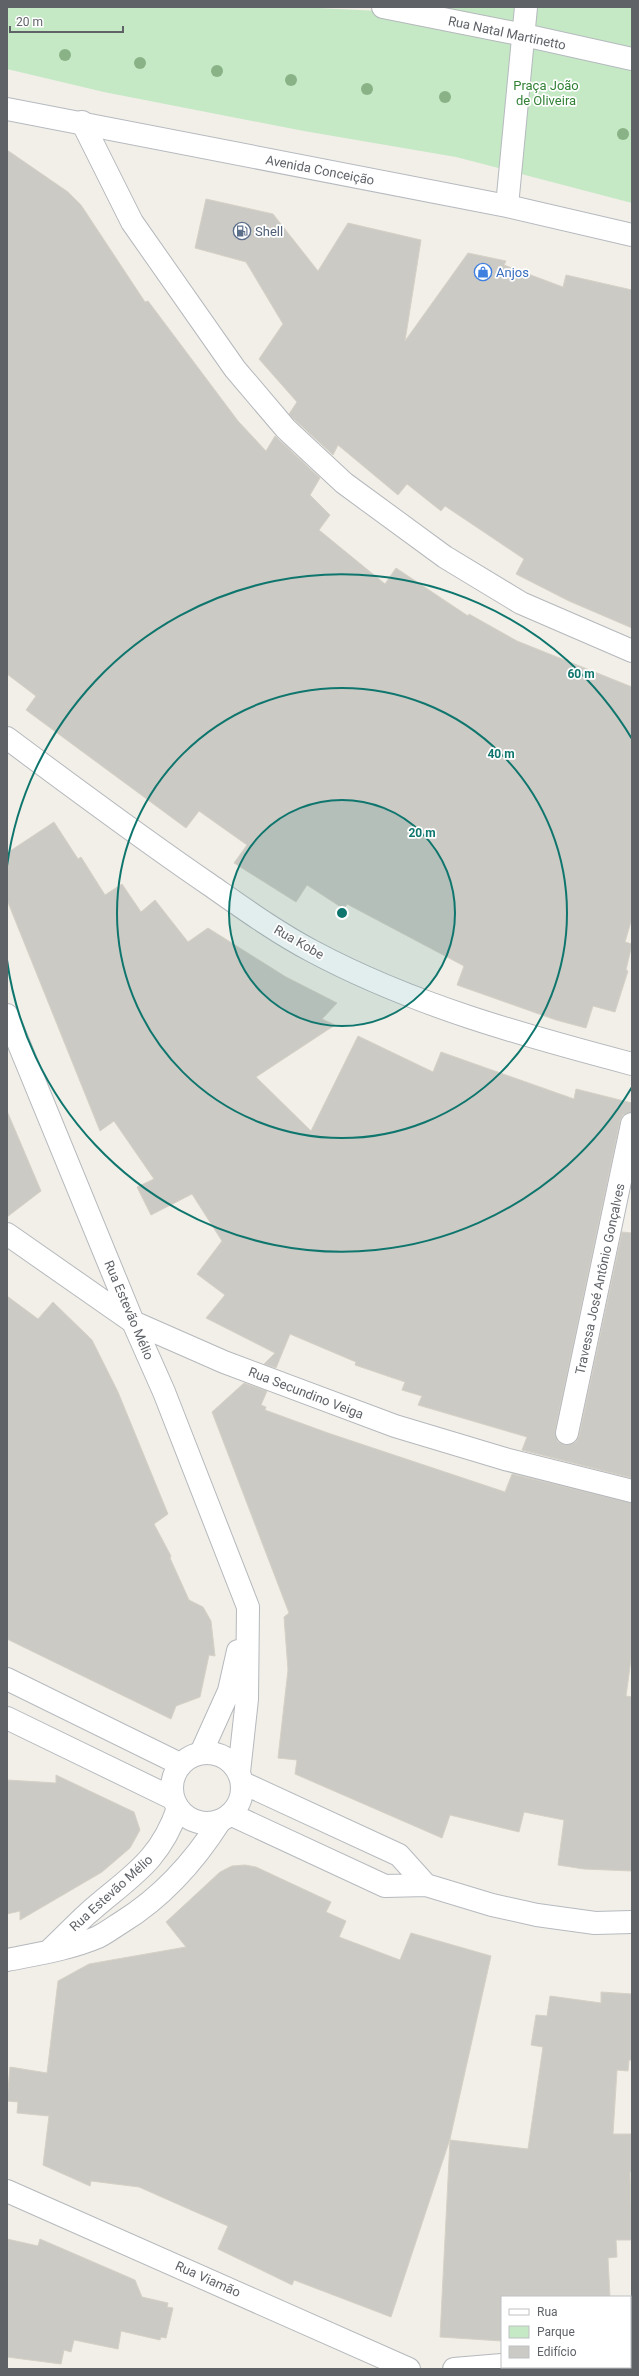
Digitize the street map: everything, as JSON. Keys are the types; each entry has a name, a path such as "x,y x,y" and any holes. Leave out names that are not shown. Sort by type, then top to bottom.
{"street":[{"name":"Rua Natal Martinetto","path":"383,7 524,35 632,59"},
{"path":"506,206 526,7"},
{"name":"Avenida Conceição","path":"7,109 82,122 506,206 632,235"},
{"path":"82,122 136,228 236,368 286,429 344,483 445,557 521,603 632,651"},
{"name":"Rua Kobe","path":"7,738 169,858 253,915 312,951 416,999 504,1030 632,1064"},
{"name":"Rua Estevão Mélio","path":"7,1015 133,1322 164,1392 248,1607 247,1699 241,1778"},
{"name":"Travessa José Antônio Gonçalves","path":"567,1433 632,1124"},
{"name":"Rua Secundino Veiga","path":"7,1234 133,1322 224,1362 395,1426 505,1459 632,1491"},
{"path":"201,1753 229,1691 248,1607"},
{"path":"7,1679 180,1764"},
{"path":"7,1718 175,1803"},
{"path":"212,1752 223,1756 233,1763 241,1778 238,1805 225,1818 209,1823 197,1822 186,1817 175,1803 171,1786 174,1774 180,1764 189,1756 201,1753 212,1752"},
{"path":"241,1778 399,1855 426,1885"},
{"name":"Rua Estevão Mélio","path":"49,1951 86,1915 146,1864 170,1831 175,1803"},
{"path":"225,1818 385,1886 426,1885 537,1916 595,1923 632,1922"},
{"name":"Rua Estevão Mélio","path":"7,1960 49,1951 98,1936 141,1910 176,1880 200,1852 225,1818"},
{"name":"Rua Viamão","path":"7,2191 409,2369"},
{"path":"454,2369 501,2365"}],"green space":[{"name":"Praça João de Oliveira","path":"7,7 296,7 380,11 379,7 632,7 632,203 456,157 304,131 104,92 7,69"}],"building":[{"path":"7,150 68,192 81,205 145,302 148,301 238,421 266,451 275,436 320,478 310,495 330,515 319,530 385,584 396,568 468,616 469,614 517,641 632,687 632,918 625,942 632,944 626,970 628,971 615,1012 593,1006 586,1028 556,1020 457,985 464,966 347,904 344,909 307,885 296,902 234,863 247,845 199,811 186,828 26,710 36,696 7,674"},
{"path":"206,199 273,214 318,271 348,223 421,240 405,341 468,253 506,261 504,265 563,287 566,275 632,290 632,628 569,601 516,574 524,559 445,506 441,511 407,484 398,495 338,445 333,455 289,414 297,402 259,359 283,324 246,262 195,248"},
{"path":"54,822 78,859 81,857 105,895 122,884 141,912 155,900 188,942 208,928 286,977 337,1003 322,1019 335,1025 256,1077 311,1131 358,1036 433,1072 441,1052 574,1099 576,1089 632,1103 632,1112 623,1115 620,1121 555,1431 558,1442 565,1445 576,1442 579,1436 622,1232 632,1233 632,1478 522,1450 527,1437 418,1405 422,1396 402,1390 405,1382 355,1365 356,1362 290,1334 276,1368 264,1364 275,1353 206,1318 225,1295 197,1274 222,1241 192,1194 151,1215 137,1187 154,1179 114,1121 100,1131 7,900 7,853"},
{"path":"7,1111 41,1191 7,1217"},
{"path":"7,1296 38,1319 53,1302 92,1340 118,1392 168,1514 154,1524 171,1556 170,1558 189,1600 203,1607 211,1621 215,1656 209,1655 200,1697 176,1706 171,1719 7,1639"},
{"path":"244,1383 267,1391 261,1405 266,1407 265,1410 328,1433 505,1492 512,1474 632,1503 632,1652 626,1696 632,1697 632,1871 584,1869 558,1865 564,1820 524,1812 519,1832 450,1815 442,1838 295,1774 297,1760 278,1758 288,1670 284,1617 289,1613 212,1412"},
{"path":"56,1775 134,1812 140,1830 130,1848 102,1872 20,1920 20,1911 7,1914 7,1780 56,1783"},
{"path":"245,1865 256,1867 331,1902 326,1912 346,1921 339,1937 400,1960 411,1933 491,1956 450,2139 391,2317 294,2280 292,2285 218,2249 228,2226 139,2187 91,2181 90,2186 43,2165 49,2116 17,2113 18,2102 7,2101 10,2067 47,2073 58,1981 89,1964 186,1947 166,1922 220,1872 232,1866"},
{"path":"601,1992 632,1994 632,2060 629,2060 628,2071 617,2070 613,2134 632,2134 632,2172 630,2172 632,2240 616,2240 617,2257 608,2258 610,2296 501,2296 501,2341 440,2337 450,2140 528,2149 543,2047 531,2045 536,2015 547,2016 550,1996 601,2003"},
{"path":"7,2239 38,2246 40,2239 135,2280 142,2297 168,2303 167,2307 173,2308 166,2338 161,2337 160,2340 121,2331 118,2349 74,2340 71,2352 64,2350 61,2364 7,2357"}],"place":[{"name":"Shell","path":"242,231"},
{"name":"Anjos","path":"483,272"}]}
